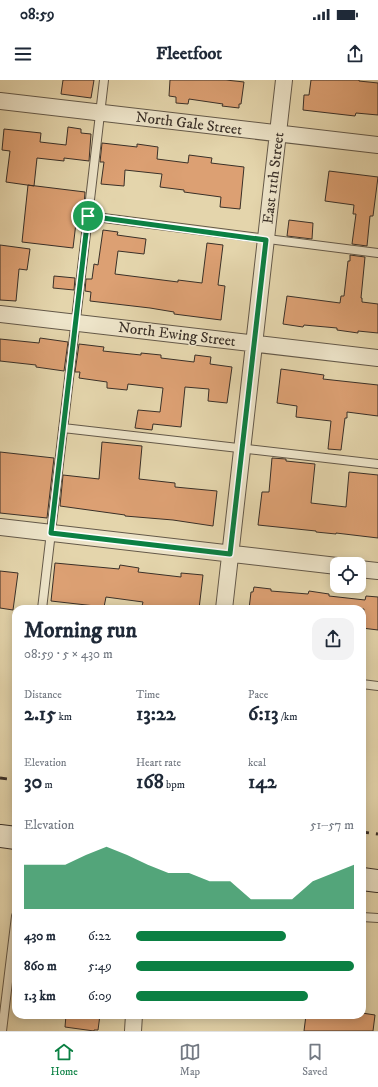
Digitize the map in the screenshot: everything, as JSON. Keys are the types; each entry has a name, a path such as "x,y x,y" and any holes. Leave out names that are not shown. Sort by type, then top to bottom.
{"main road":[{"path":"0,836 12,838"},
{"path":"366,880 378,881"}],"street":[{"name":"East 11th Street","path":"224,605 284,80"},
{"name":"North Gale Street","path":"0,101 378,145"},
{"name":"North Ewing Street","path":"0,314 378,358"},
{"path":"0,527 330,565"},
{"path":"366,570 378,571"},
{"path":"133,1031 134,1019"}],"lane":[{"path":"42,605 104,80"},
{"path":"88,216 378,254"},
{"path":"63,428 378,464"},
{"path":"366,684 378,686"},
{"path":"366,917 378,918"},
{"path":"2,1031 12,949"}],"building":[{"path":"63,80 94,80 91,98 61,94"},
{"path":"170,80 226,80 244,82 241,104 239,104 239,108 189,99 188,104 176,103 176,97 169,96"},
{"path":"311,80 359,80 378,83 378,115 356,113 355,116 303,110 304,95 309,95"},
{"path":"68,127 81,129 81,133 91,134 89,161 64,158 64,161 37,158 34,186 6,182 10,151 2,150 4,129 41,133 40,142 66,145"},
{"path":"102,143 137,147 137,144 158,147 157,159 188,163 189,155 212,158 211,163 244,167 240,209 220,207 221,197 160,187 162,174 125,170 124,186 101,184 104,162 100,162"},
{"path":"329,171 378,177 373,216 370,216 367,246 352,244 356,214 353,214 354,205 325,201"},
{"path":"28,185 85,192 84,207 78,206 73,248 22,242"},
{"path":"289,220 313,223 312,239 287,236"},
{"path":"103,230 118,232 117,235 146,239 144,254 118,251 115,274 178,282 178,280 202,283 207,243 223,245 218,285 225,286 221,320 174,314 174,312 150,308 90,301 91,292 85,291 86,279 92,279 94,264 98,265"},
{"path":"0,245 30,249 27,270 19,269 16,301 0,300"},
{"path":"350,255 365,257 361,298 362,302 378,304 378,333 358,331 358,333 337,330 337,328 304,325 303,327 283,324 287,296 340,303 341,296 344,296"},
{"path":"54,276 75,278 74,290 53,288"},
{"path":"40,338 68,342 64,371 36,367 36,365 0,361 0,339 39,343"},
{"path":"79,344 104,347 103,351 141,355 141,353 161,355 161,358 194,362 195,355 211,357 210,364 232,367 227,403 208,401 209,389 185,387 181,427 153,424 152,430 135,428 138,410 160,412 163,388 128,384 127,390 107,388 107,382 79,378 80,372 75,372"},
{"path":"281,369 324,375 323,379 378,385 378,416 347,412 341,450 328,449 331,421 296,417 297,406 277,403"},
{"path":"102,442 142,446 139,479 175,483 175,487 217,491 213,526 173,520 125,516 60,506 63,475 99,479"},
{"path":"0,452 54,458 47,518 0,513"},
{"path":"272,458 315,464 311,503 346,507 349,472 378,475 378,538 258,525 262,492 269,492"},
{"path":"55,563 119,569 120,565 139,568 138,572 181,577 181,573 203,575 199,605 142,605 143,602 106,597 104,605 86,605 51,601"},
{"path":"0,571 18,573 12,610 0,608"},
{"path":"254,587 271,589 271,591 308,594 309,591 329,594 329,596 365,600 366,596 378,597 378,630 366,628 366,605 249,605 251,592 253,592"},
{"path":"366,1014 375,1015 373,1031 304,1031 306,1019 366,1019"},
{"path":"66,1019 99,1019 98,1030 94,1031 65,1027"}],"railway":[{"path":"0,778 12,780"},
{"path":"366,832 378,834"}],"route":[{"path":"88,216 266,240 230,554 51,533 88,216"}]}
